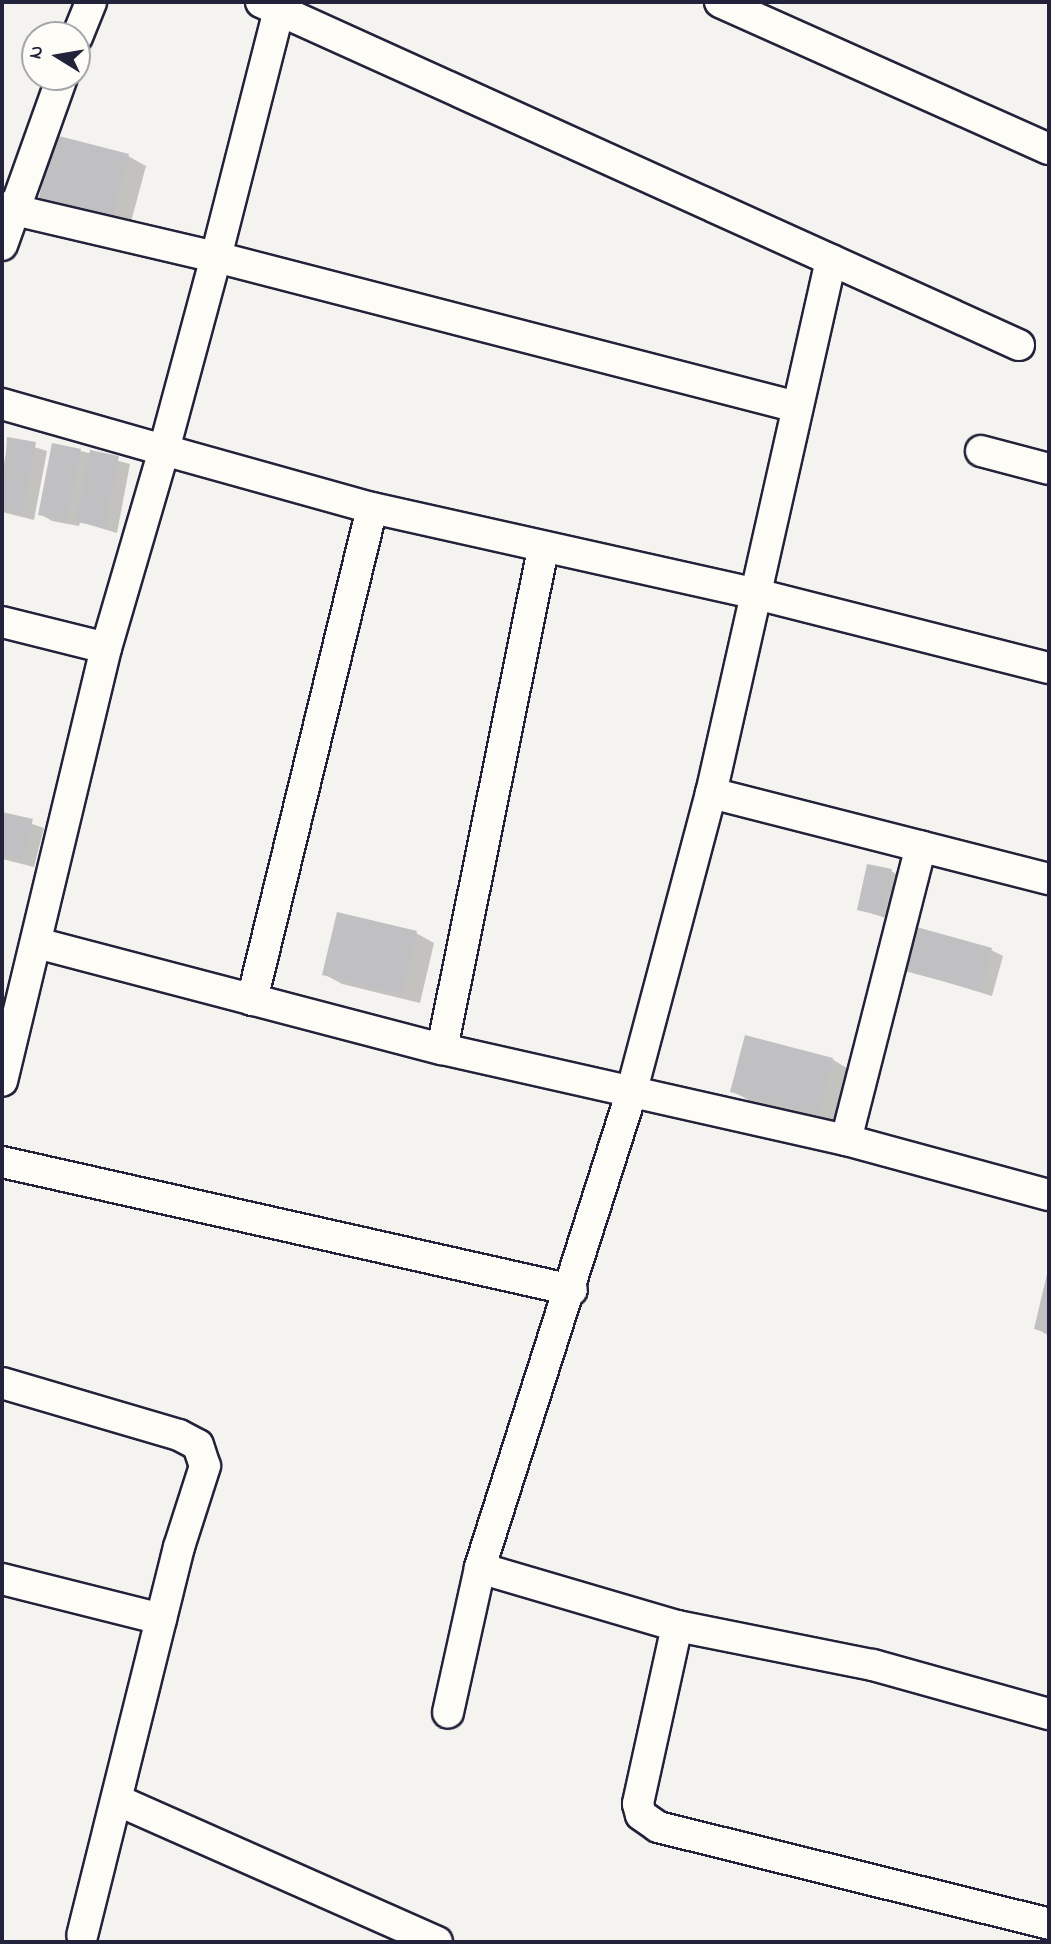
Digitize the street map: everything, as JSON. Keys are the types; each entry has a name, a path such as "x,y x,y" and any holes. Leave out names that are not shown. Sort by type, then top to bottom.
{"street":[{"path":"83,21 91,2"},
{"path":"720,2 1049,149"},
{"path":"2,1080 106,648 216,257 274,5 1019,345"},
{"path":"2,245 6,208 56,91"},
{"path":"6,208 216,257 797,407"},
{"path":"448,1712 480,1568 572,1290 631,1094 711,793 831,260"},
{"path":"2,404 372,508 756,594 1049,668"},
{"path":"981,451 1049,470"},
{"path":"252,1000 372,508"},
{"path":"442,1049 543,548"},
{"path":"2,622 106,648"},
{"path":"711,793 1049,879"},
{"path":"846,1140 921,846"},
{"path":"37,943 442,1049 1048,1187"},
{"path":"2,1162 572,1290"},
{"path":"2,1383 179,1435 198,1445 205,1466 161,1619 82,1935"},
{"path":"480,1568 677,1626 873,1665 1046,1706"},
{"path":"2,1579 161,1619"},
{"path":"677,1626 638,1804 641,1815 658,1827 1049,1924"},
{"path":"117,1800 438,1942"}],"building":[{"path":"55,135 129,154 111,224 37,205"},
{"path":"7,437 36,442 22,514 2,510"},
{"path":"52,443 81,449 67,521 38,515"},
{"path":"90,450 119,456 105,527 76,522"},
{"path":"2,812 33,819 23,861 2,856"},
{"path":"867,864 892,869 882,916 857,910"},
{"path":"337,912 417,931 402,994 322,975"},
{"path":"913,926 992,948 980,991 901,970"},
{"path":"745,1035 833,1058 819,1114 730,1092"},
{"path":"1049,1270 1049,1333 1034,1329"}]}
